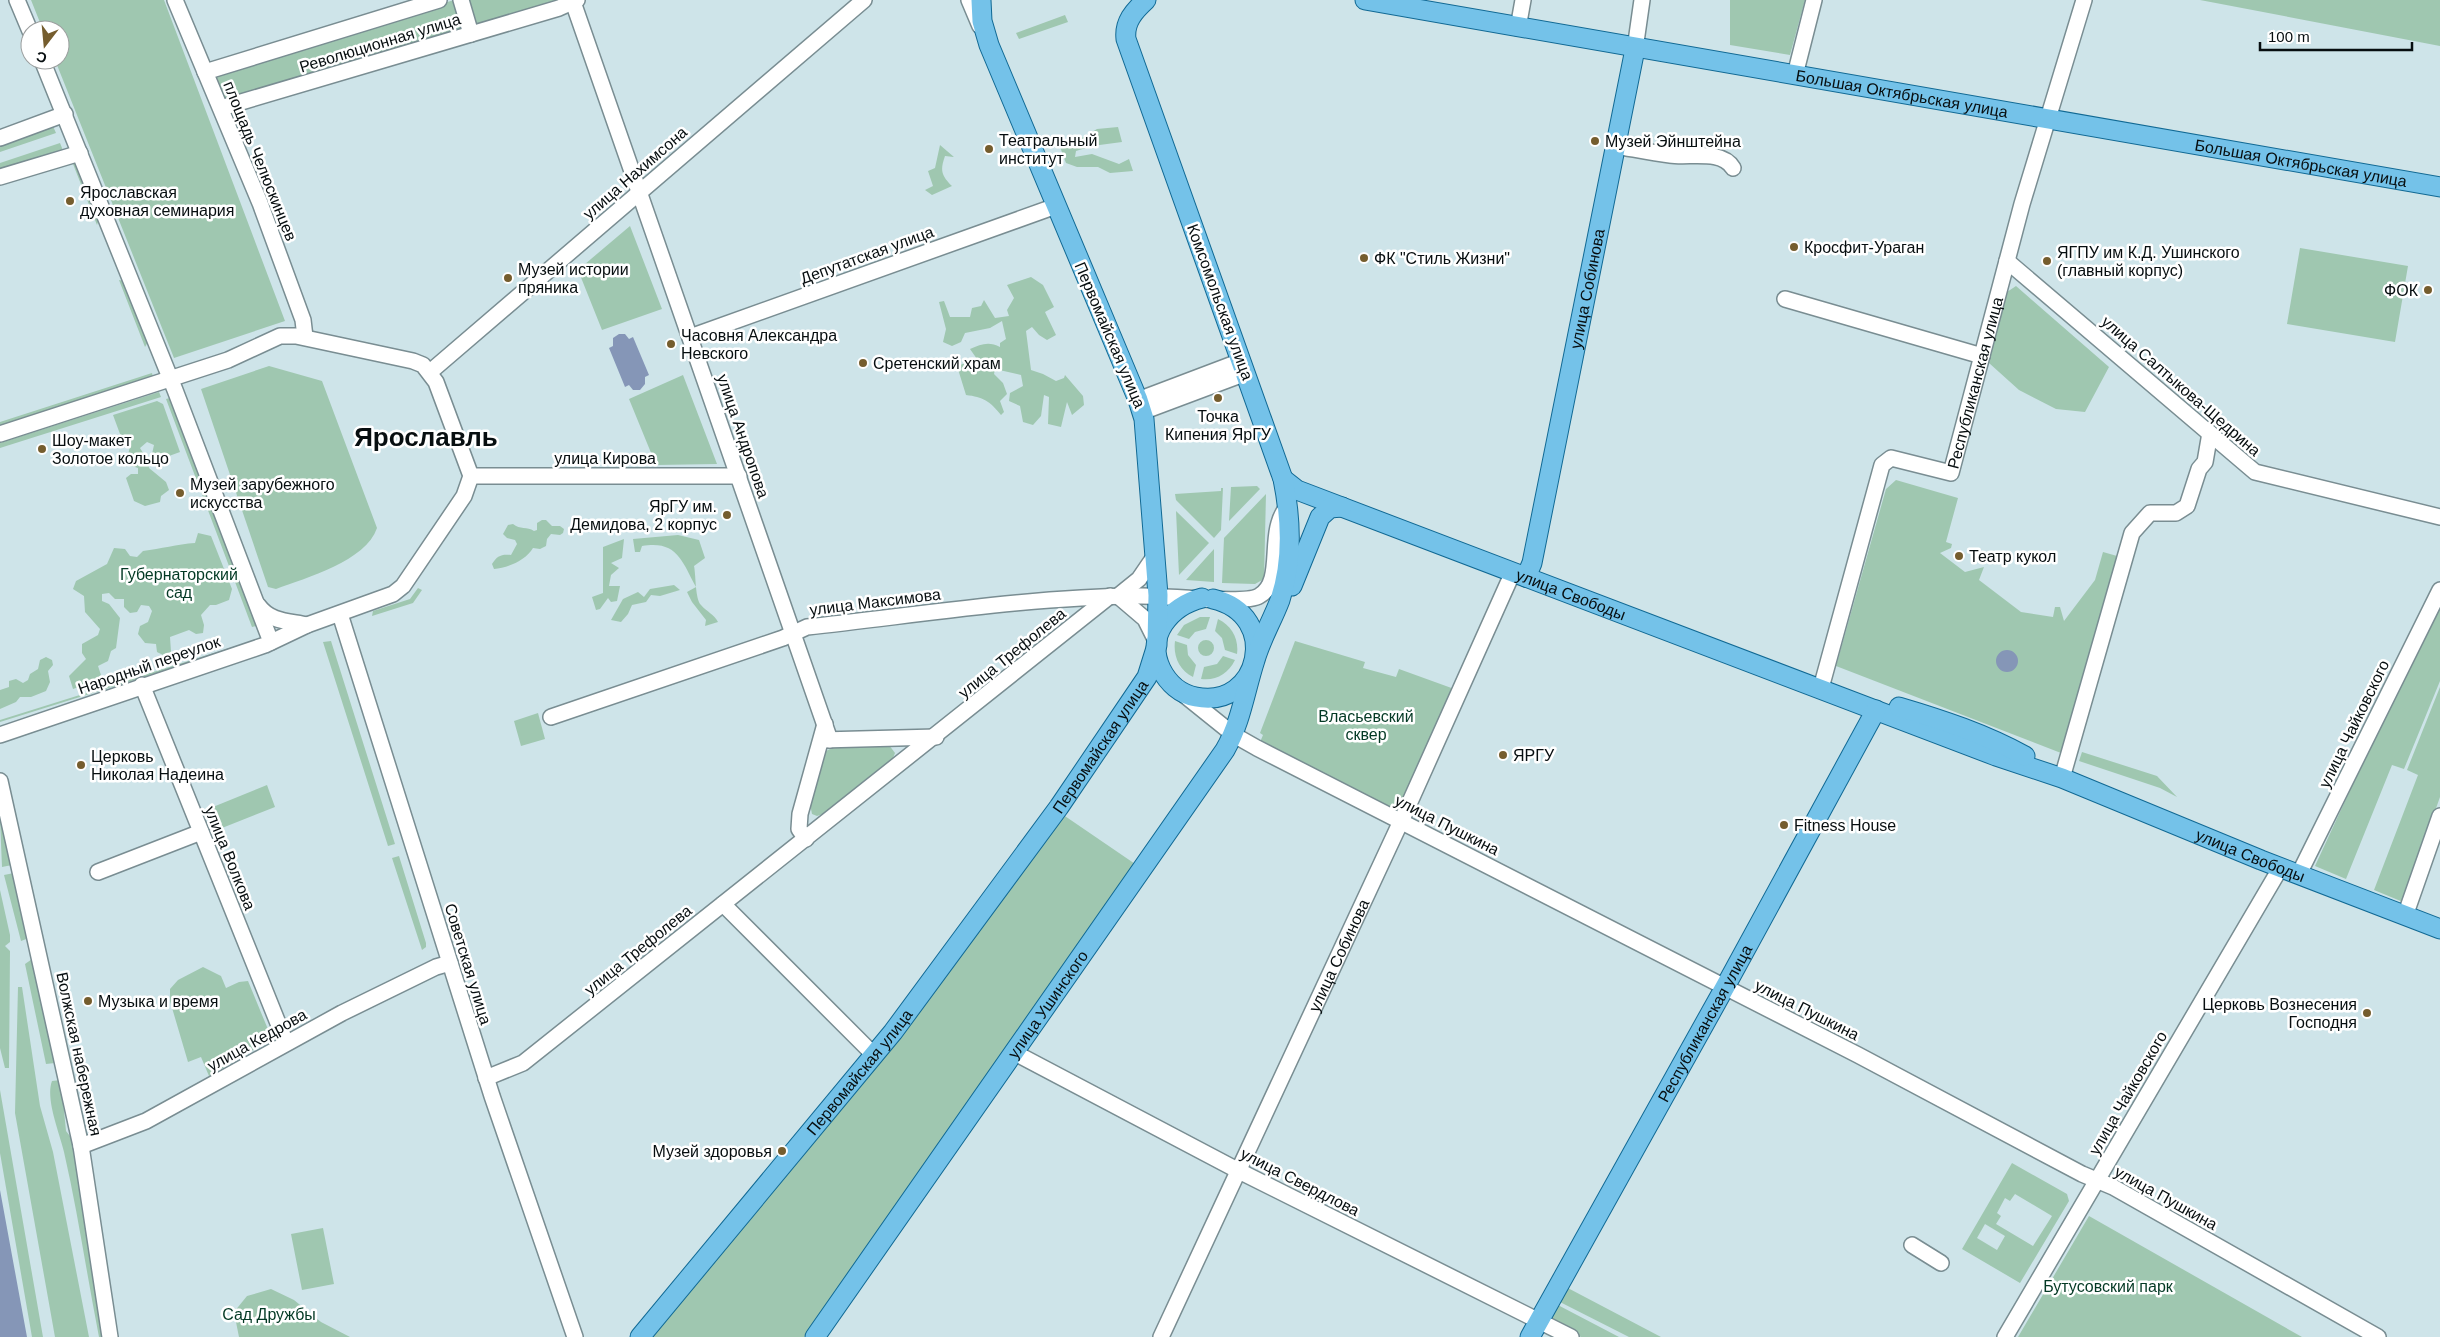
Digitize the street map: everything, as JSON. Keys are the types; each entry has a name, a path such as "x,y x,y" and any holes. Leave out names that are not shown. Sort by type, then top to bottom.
{"main road":[{"name":"Первомайская улица","path":"640,1337 874,1056 975,923 1133,700 1147,677 1156,645 1158,595 1140,406 989,45 982,21 981,0"},
{"name":"Комсомольская улица","path":"1146,0 1129,19 1126,39 1284,479 1288,506 1290,546 1287,568 1275,613 1255,660"},
{"name":"Большая Октябрьская улица","path":"1365,0 1635,49 2047,118 2440,187"},
{"name":"улица Собинова","path":"1520,574 1532,563 1635,49"},
{"name":"улица Свободы","path":"1284,479 1297,490 1323,500 1821,688 1879,704 1998,749 2062,778 2440,929"},
{"name":"улица Свободы","path":"1288,506 1304,500 1323,500"},
{"name":"Комсомольская улица","path":"1275,613 1291,587 1320,516 1330,508 1342,507"},
{"path":"1207,598 1232,606 1247,619 1255,638 1255,660 1244,681 1225,694 1202,698 1180,691 1171,683 1160,666 1156,645 1161,628 1171,613 1185,603 1207,598"},
{"name":"улица Ушинского","path":"815,1337 1190,804 1234,735 1255,660"},
{"name":"Республиканская улица","path":"1535,1329 1725,987 1879,704"}],"street":[{"path":"17,0 25,20"},
{"name":"площадь Челюскинцев","path":"175,0 221,108 283,266 303,320 305,337"},
{"name":"Революционная улица","path":"205,72 439,0"},
{"path":"461,0 471,34"},
{"name":"улица Нахимсона","path":"430,372 864,0"},
{"name":"Первомайская улица","path":"969,0 989,45"},
{"path":"1518,28 1523,0"},
{"name":"улица Собинова","path":"1635,49 1642,0"},
{"path":"1796,76 1814,0"},
{"name":"Республиканская улица","path":"1821,688 1882,464 1891,458 1951,473 2047,118 2084,0"},
{"name":"Революционная улица","path":"221,108 575,1"},
{"name":"улица Андропова","path":"575,1 825,724 825,740"},
{"path":"46,70 171,380 271,642"},
{"path":"0,138 65,114"},
{"path":"1616,146 1672,155 1712,156 1725,160 1733,168"},
{"path":"0,176 80,153"},
{"name":"Депутатская улица","path":"690,337 889,274 1056,206"},
{"name":"улица Салтыкова-Щедрина","path":"2007,261 2255,472 2440,517"},
{"path":"1785,299 1982,356"},
{"path":"0,434 171,380 228,360 280,336 305,337 414,361 423,365 436,382 471,476"},
{"path":"1140,406 1243,367"},
{"path":"2062,778 2132,533 2150,513 2176,513 2186,506 2199,469 2205,462 2210,433"},
{"name":"улица Кирова","path":"471,476 739,476"},
{"name":"Народный переулок","path":"0,735 271,642 307,625 394,594 403,586 464,496 471,476"},
{"name":"улица Максимова","path":"551,716 807,627 1033,600 1158,595 1250,600 1264,592 1273,577 1276,528 1283,512 1288,506"},
{"name":"улица Трефолева","path":"486,1078 523,1063 1114,596 1139,580 1154,557"},
{"name":"улица Собинова","path":"1161,1337 1401,821 1520,574"},
{"name":"улица Чайковского","path":"2299,874 2440,590"},
{"path":"1114,596 1145,618 1154,635 1156,645"},
{"path":"255,599 262,611 272,618 307,625"},
{"name":"Советская улица","path":"340,614 486,1078 575,1337"},
{"name":"улица Пушкина","path":"1171,683 1234,735 2113,1187 2378,1337"},
{"name":"улица Волкова","path":"142,685 286,1043"},
{"path":"806,839 799,829 800,814 825,740 936,737"},
{"path":"886,738 896,742 902,750 902,759 898,767"},
{"name":"Волжская набережная","path":"0,781 38,942 81,1146 110,1337"},
{"path":"2405,916 2440,816"},
{"path":"98,872 201,832"},
{"name":"улица Чайковского","path":"2005,1337 2281,867"},
{"path":"723,904 874,1056"},
{"name":"улица Кедрова","path":"81,1146 146,1121 286,1043 413,978 450,963"},
{"name":"улица Свердлова","path":"1015,1053 1535,1329 1572,1337"},
{"path":"1912,1244 1942,1263"},
{"name":"Советская улица","path":"571,1322 579,1337"}],"green space":[{"path":"31,0 164,0 285,321 174,358 59,70 70,70 70,20 39,20"},
{"path":"454,0 564,0 225,101 214,74"},
{"path":"1730,0 1805,0 1790,55 1730,45"},
{"path":"2200,0 2440,0 2440,46"},
{"path":"1065,15 1068,22 1019,39 1016,33"},
{"path":"52,124 56,133 0,152 0,143"},
{"path":"1118,127 1122,142 1092,146 1076,151 1075,157 1092,154 1119,164 1129,159 1133,171 1110,173 1098,167 1077,167 1066,163 1060,147 1075,142 1097,129"},
{"path":"60,143 64,153 0,172 0,163"},
{"path":"940,145 954,157 945,156 942,165 942,172 952,186 932,195 925,190 933,186 928,171 935,168"},
{"path":"77,163 99,219 97,225 73,164"},
{"path":"630,226 662,309 602,330 578,270"},
{"path":"2300,248 2408,266 2395,342 2287,324"},
{"path":"1031,277 1043,285 1054,307 1045,312 1056,335 1047,340 1032,327 1026,331 1031,370 1056,381 1064,378 1065,375 1083,396 1084,405 1072,415 1067,402 1061,427 1048,424 1049,397 1044,395 1041,416 1033,425 1023,422 1020,406 1009,401 1010,393 1023,386 1021,375 995,369 994,374 1003,383 1007,394 1000,401 1004,412 1001,415 986,401 966,395 957,366 977,359 970,349 974,347 989,344 1000,347 1000,343 1006,339 1002,321 990,328 965,333 961,342 952,346 943,342 946,329 939,302 944,301 950,317 970,317 972,308 981,306 984,300 995,318 1009,316 1007,310 1014,298 1007,285"},
{"path":"119,280 124,281 148,342 145,347"},
{"path":"2016,286 2109,367 2085,412 2056,409 2019,390 1989,363 2007,292"},
{"path":"269,366 322,381 377,528 371,540 348,559 318,574 276,589 268,587 201,389"},
{"path":"152,373 153,377 0,426 0,422"},
{"path":"683,375 717,464 656,465 629,399"},
{"path":"159,392 161,397 0,448 0,443"},
{"path":"170,398 256,626 252,627 166,399"},
{"path":"157,401 163,404 180,452 158,460 152,454 154,445 147,442 140,448 148,461 149,468 166,482 169,490 161,496 160,502 145,506 134,501 126,478 131,474 138,474 138,468 132,466 128,455 131,442 120,434 113,415"},
{"path":"1896,480 1958,498 1946,542 1952,544 1951,548 1940,553 1965,572 1984,567 1979,580 2021,612 2053,617 2055,607 2060,607 2064,621 2095,580 2103,552 2117,556 2061,753 1836,666 1886,489"},
{"path":"1257,486 1260,489 1229,521 1231,487"},
{"path":"1221,488 1223,488 1221,530 1214,538 1176,500 1175,494 1221,491"},
{"path":"1266,494 1264,579 1255,584 1222,583 1224,538"},
{"path":"1176,511 1209,543 1179,575"},
{"path":"546,520 552,526 560,526 564,529 563,533 560,535 551,534 547,539 546,546 540,549 533,548 516,563 494,569 492,564 496,559 502,555 511,555 517,544 515,540 507,538 503,534 508,525 513,524 534,531 537,530 537,523"},
{"name":"Губернаторский сад","path":"198,533 211,536 232,589 229,600 216,605 210,605 201,615 204,625 203,633 196,634 189,630 170,637 171,652 163,655 157,652 156,644 145,643 138,634 140,626 148,622 152,611 149,606 141,605 137,612 130,613 124,607 124,599 115,599 109,593 102,594 102,601 109,604 120,618 116,648 111,651 108,661 98,666 101,675 93,682 73,689 69,676 86,659 82,653 82,644 98,635 100,629 85,612 84,596 73,589 76,581 107,564 114,548 125,549 130,556 137,557 143,551 195,543"},
{"path":"678,535 699,540 705,558 694,566 696,587 682,561 671,549 654,545 642,546 640,552 635,552 633,539"},
{"path":"624,539 622,558 611,563 619,568 611,575 609,586 620,586 617,601 611,602 608,598 600,609 596,610 592,597 603,593 603,547"},
{"path":"1214,549 1214,582 1186,580"},
{"path":"674,585 680,590 660,596 651,595 646,602 632,605 628,614 621,622 611,620 623,599 638,592 644,597 650,589"},
{"path":"696,587 699,602 718,622 705,626 706,620 687,592"},
{"path":"418,588 422,590 413,603 372,616 373,611 410,599"},
{"path":"2440,596 2440,681 2404,769 2392,765 2346,879 2315,866"},
{"path":"1200,617 1210,617 1206,629 1195,632 1189,639 1177,635 1184,625"},
{"path":"1218,619 1227,625 1234,634 1237,643 1237,654 1225,650 1222,638 1215,631"},
{"path":"1203,640 1209,640 1214,645 1212,654 1203,656 1198,651 1198,645"},
{"path":"331,641 395,844 388,846 323,642"},
{"path":"1175,641 1187,645 1188,655 1196,665 1193,677 1184,671 1178,662 1175,652"},
{"name":"Власьевский сквер","path":"1295,641 1365,662 1363,668 1396,677 1399,669 1457,690 1399,819 1258,747 1263,735 1260,733"},
{"path":"249,642 249,644 0,722 0,720"},
{"path":"1223,656 1235,660 1229,669 1217,678 1201,679 1204,667 1217,664"},
{"path":"46,657 52,660 53,665 48,671 50,682 46,691 31,697 20,697 16,702 0,709 0,690 9,687 9,681 16,679 23,683 28,680 30,674 38,669 40,660"},
{"path":"2440,687 2440,797 2403,902 2374,890 2418,775 2407,770"},
{"path":"538,713 545,739 521,746 514,721"},
{"path":"855,745 889,745 895,753 891,763 823,814 817,816 812,814 810,804 825,752 837,747"},
{"path":"2082,752 2157,776 2177,797 2160,788 2079,761"},
{"path":"267,785 275,807 217,830 208,809"},
{"path":"1059,812 1141,868 804,1337 643,1337"},
{"path":"0,819 12,865 2,867"},
{"path":"399,856 426,943 426,947 422,950 392,858"},
{"path":"14,873 29,938 21,941 4,875"},
{"path":"0,890 10,935 10,942 5,946 10,951 9,1068 5,1068 0,1048"},
{"path":"35,957 55,1063 46,1064 25,964"},
{"path":"203,967 221,976 226,988 239,982 248,981 272,1039 209,1076 201,1057 188,1062 170,1001 170,989 178,980"},
{"path":"18,987 22,987 40,1106 53,1152 89,1337 55,1337 15,1113"},
{"path":"61,1080 66,1131 73,1140 106,1337 99,1337 69,1175 50,1097 52,1081"},
{"path":"0,1090 43,1337 32,1337 0,1153"},
{"path":"2012,1163 2067,1194 2069,1201 2020,1283 1962,1249","holes":["2015,1194 2052,1216 2033,1246 1996,1224 2001,1216 1997,1213 2005,1198 2010,1201","1985,1224 2005,1236 1997,1250 1977,1238"]},
{"name":"Бутусовский парк","path":"2089,1216 2302,1337 2018,1337"},
{"path":"323,1228 334,1284 302,1290 291,1234"},
{"path":"1564,1286 1661,1337 1629,1337 1556,1300"},
{"name":"Сад Дружбы","path":"271,1289 294,1300 321,1322 350,1337 239,1337 234,1312 247,1296"},
{"path":"1554,1303 1619,1337 1581,1337 1545,1319"}],"water":[{"path":"619,334 625,334 629,339 633,337 649,375 645,377 645,384 640,390 633,390 629,385 625,387 609,348 613,346 613,338"},
{"path":"2007,650 2015,653 2018,661 2015,669 2007,672 1999,669 1996,661 1999,653"},
{"path":"0,1190 27,1337 0,1337"}],"place":[{"name":"Музей Эйнштейна","path":"1595,141"},
{"name":"Театральный институт","path":"989,149"},
{"name":"Ярославская духовная семинария","path":"70,201"},
{"name":"Кросфит-Ураган","path":"1794,247"},
{"name":"ФК \"Стиль Жизни\"","path":"1364,258"},
{"name":"ЯГПУ им К.Д. Ушинского (главный корпус)","path":"2047,261"},
{"name":"Музей истории пряника","path":"508,278"},
{"name":"ФОК","path":"2428,290"},
{"name":"Часовня Александра Невского","path":"671,344"},
{"name":"Сретенский храм","path":"863,363"},
{"name":"Точка Кипения ЯрГУ","path":"1218,398"},
{"name":"Шоу-макет Золотое кольцо","path":"42,449"},
{"name":"Музей зарубежного искусства","path":"180,493"},
{"name":"ЯрГУ им. Демидова, 2 корпус","path":"727,515"},
{"name":"Театр кукол","path":"1959,556"},
{"name":"ЯРГУ","path":"1503,755"},
{"name":"Церковь Николая Надеина","path":"81,765"},
{"name":"Fitness House","path":"1784,825"},
{"name":"Музыка и время","path":"88,1001"},
{"name":"Церковь Вознесения Господня","path":"2367,1013"},
{"name":"Музей здоровья","path":"782,1151"}],"district":[{"name":"Ярославль","path":"426,437"}]}
